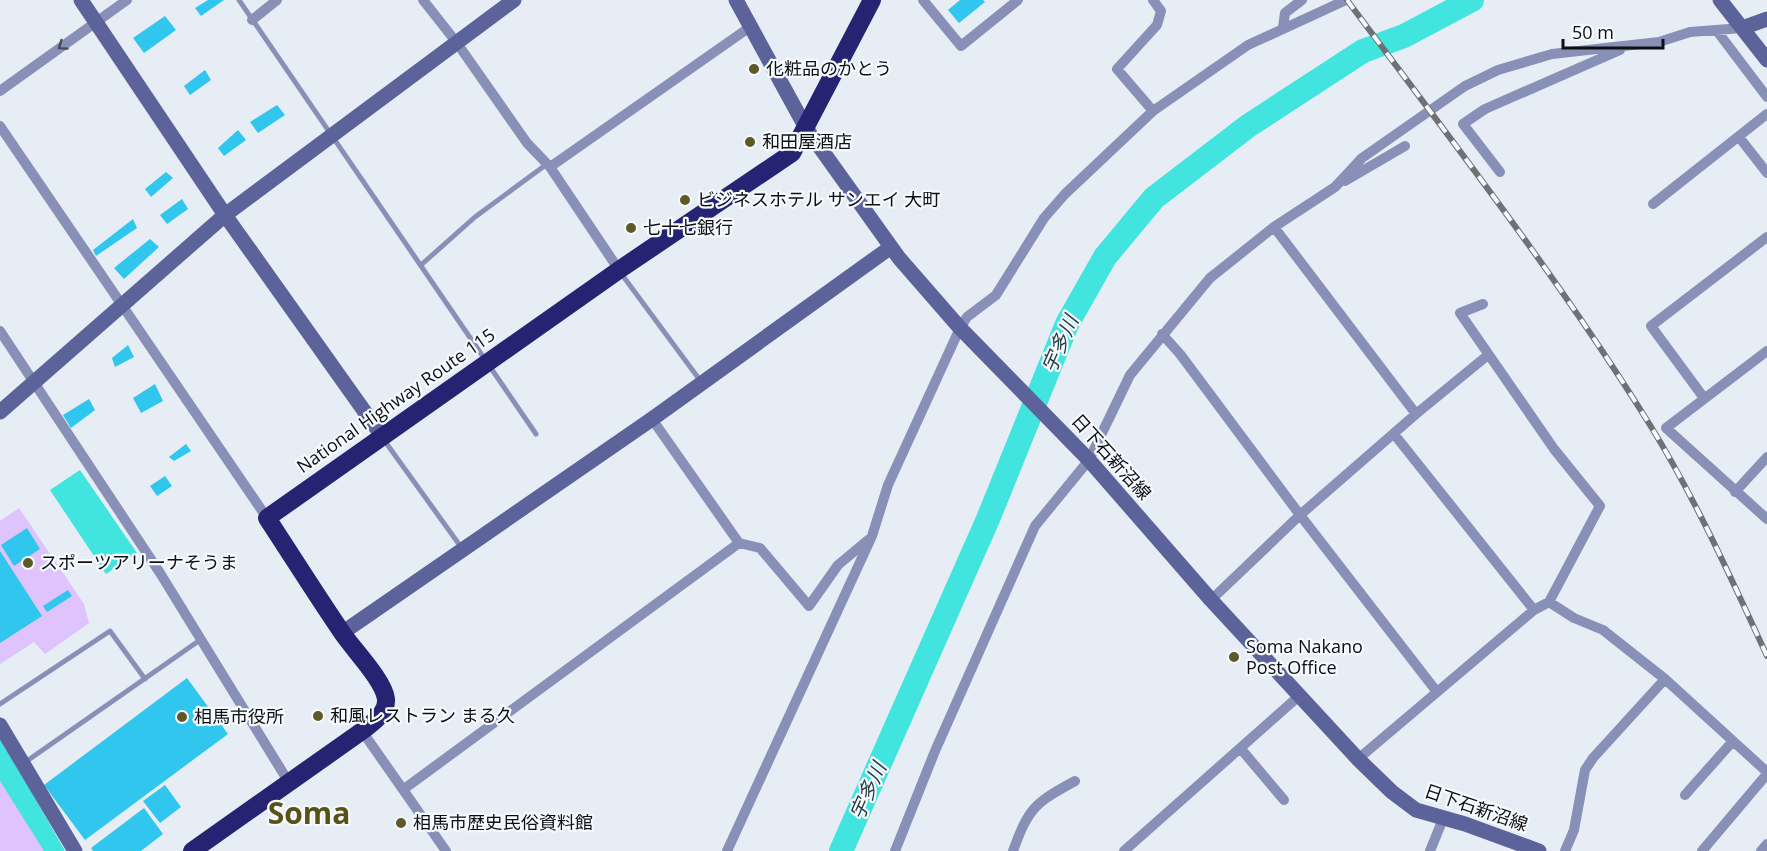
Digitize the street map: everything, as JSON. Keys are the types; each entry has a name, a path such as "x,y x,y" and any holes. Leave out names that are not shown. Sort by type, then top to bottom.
{"highway":[{"name":"National Highway Route 115","path":"267,518 619,270 792,153 872,0"},
{"path":"192,851 362,731 376,720 385,708 386,698 379,684 342,633 267,518"}],"street":[{"path":"81,0 225,215 382,436"},
{"path":"0,91 127,0"},
{"path":"252,20 277,0"},
{"path":"423,0 457,43 527,143 548,165 619,270"},
{"path":"0,411 225,215 514,0"},
{"name":"日下石新沼線","path":"736,0 806,128 891,247 962,331 1077,446 1211,600 1358,759 1392,792 1416,810 1465,824 1539,851"},
{"path":"923,0 961,46 1018,0"},
{"path":"1153,0 1161,11 1157,25 1116,69 1153,111"},
{"path":"1283,27 1285,13 1302,0"},
{"path":"727,851 872,536 888,485 968,317 996,295 1044,218 1065,194 1153,111 1248,45 1346,0"},
{"path":"1725,6 1767,60"},
{"path":"1335,187 1362,158 1465,86 1498,70 1552,54 1659,42 1690,32 1742,28 1767,19"},
{"path":"548,165 750,27"},
{"path":"1717,31 1767,97"},
{"path":"1500,172 1463,124 1485,109 1629,46"},
{"path":"1653,204 1767,114"},
{"path":"0,126 267,518"},
{"path":"1739,137 1767,173"},
{"path":"895,851 935,751 1035,526 1089,460 1130,375 1210,278 1274,227 1335,187 1405,146"},
{"path":"1274,227 1416,414"},
{"path":"1704,398 1651,326 1767,237"},
{"path":"342,633 652,419 891,247"},
{"path":"1358,759 1534,610 1549,602 1600,506 1554,449 1460,313 1483,304"},
{"path":"0,331 200,640 288,782"},
{"path":"1162,334 1180,354 1300,515 1437,692"},
{"path":"1767,351 1666,428 1767,519"},
{"path":"1211,600 1300,515 1488,355"},
{"path":"652,419 739,543 760,548 809,606 838,565 872,536"},
{"path":"1394,434 1534,610"},
{"path":"1735,492 1767,457"},
{"path":"404,789 739,543"},
{"path":"1549,602 1574,618 1603,630 1665,679 1767,773 1702,851"},
{"path":"1564,851 1574,830 1585,770 1593,758 1665,679"},
{"path":"1124,851 1299,696"},
{"path":"0,725 75,851"},
{"path":"362,731 446,851"},
{"path":"1685,795 1733,741"},
{"path":"1241,749 1284,800"},
{"path":"1013,851 1023,823 1040,801 1074,781"},
{"path":"1430,851 1443,819"},
{"path":"1761,851 1767,844"}],"lane":[{"path":"239,0 537,434"},
{"path":"421,265 475,217 548,165"},
{"path":"619,270 702,383"},
{"path":"382,436 463,550"},
{"path":"0,704 110,631 145,679"},
{"path":"22,764 200,640"}],"shaded area":[{"name":"スポーツアリーナそうま","path":"19,508 84,604 89,623 45,654 34,642 0,664 0,521"},
{"path":"0,755 62,851 0,851"}],"water":[{"path":"80,470 137,553 106,574 50,490"},
{"path":"0,736 65,851 44,851 0,781"}],"building":[{"path":"208,0 224,0 201,16 195,8"},
{"path":"960,0 983,0 985,2 959,23 948,10"},
{"path":"165,16 176,30 144,53 133,38"},
{"path":"205,70 211,80 190,95 184,86"},
{"path":"277,105 285,115 258,133 250,122"},
{"path":"238,130 246,140 224,156 218,148"},
{"path":"166,172 173,178 151,197 145,189"},
{"path":"182,199 188,209 167,224 160,215"},
{"path":"133,219 137,228 96,256 93,250"},
{"path":"150,239 159,247 124,279 114,268"},
{"path":"128,345 134,357 115,367 112,358"},
{"path":"155,384 163,401 141,413 133,398"},
{"path":"89,399 95,410 71,428 63,415"},
{"path":"186,444 191,451 174,461 169,457"},
{"path":"165,476 172,486 157,496 150,486"},
{"path":"27,528 40,549 14,566 1,545"},
{"path":"0,551 42,616 0,643"},
{"path":"68,590 72,596 47,612 43,606"},
{"path":"187,678 228,734 85,840 44,785"},
{"path":"165,785 181,807 160,823 143,801"},
{"path":"144,808 163,834 141,851 93,851 91,848"}],"waterway":[{"name":"宇多川","path":"841,851 988,519 1067,324 1105,257 1154,198 1248,126 1363,51 1404,36 1472,0"}],"railway":[{"path":"1347,0 1541,262 1615,370 1682,481 1767,656"}],"place":[{"name":"化粧品のかとう","path":"754,69"},
{"name":"和田屋酒店","path":"750,142"},
{"name":"ビジネスホテル サンエイ 大町","path":"685,200"},
{"name":"七十七銀行","path":"631,228"},
{"name":"スポーツアリーナそうま","path":"28,563"},
{"name":"Soma Nakano Post Office","path":"1234,657"},
{"name":"和風レストラン まる久","path":"318,716"},
{"name":"相馬市役所","path":"182,717"},
{"name":"相馬市歴史民俗資料館","path":"401,823"}],"district":[{"name":"Soma","path":"309,814"}]}
